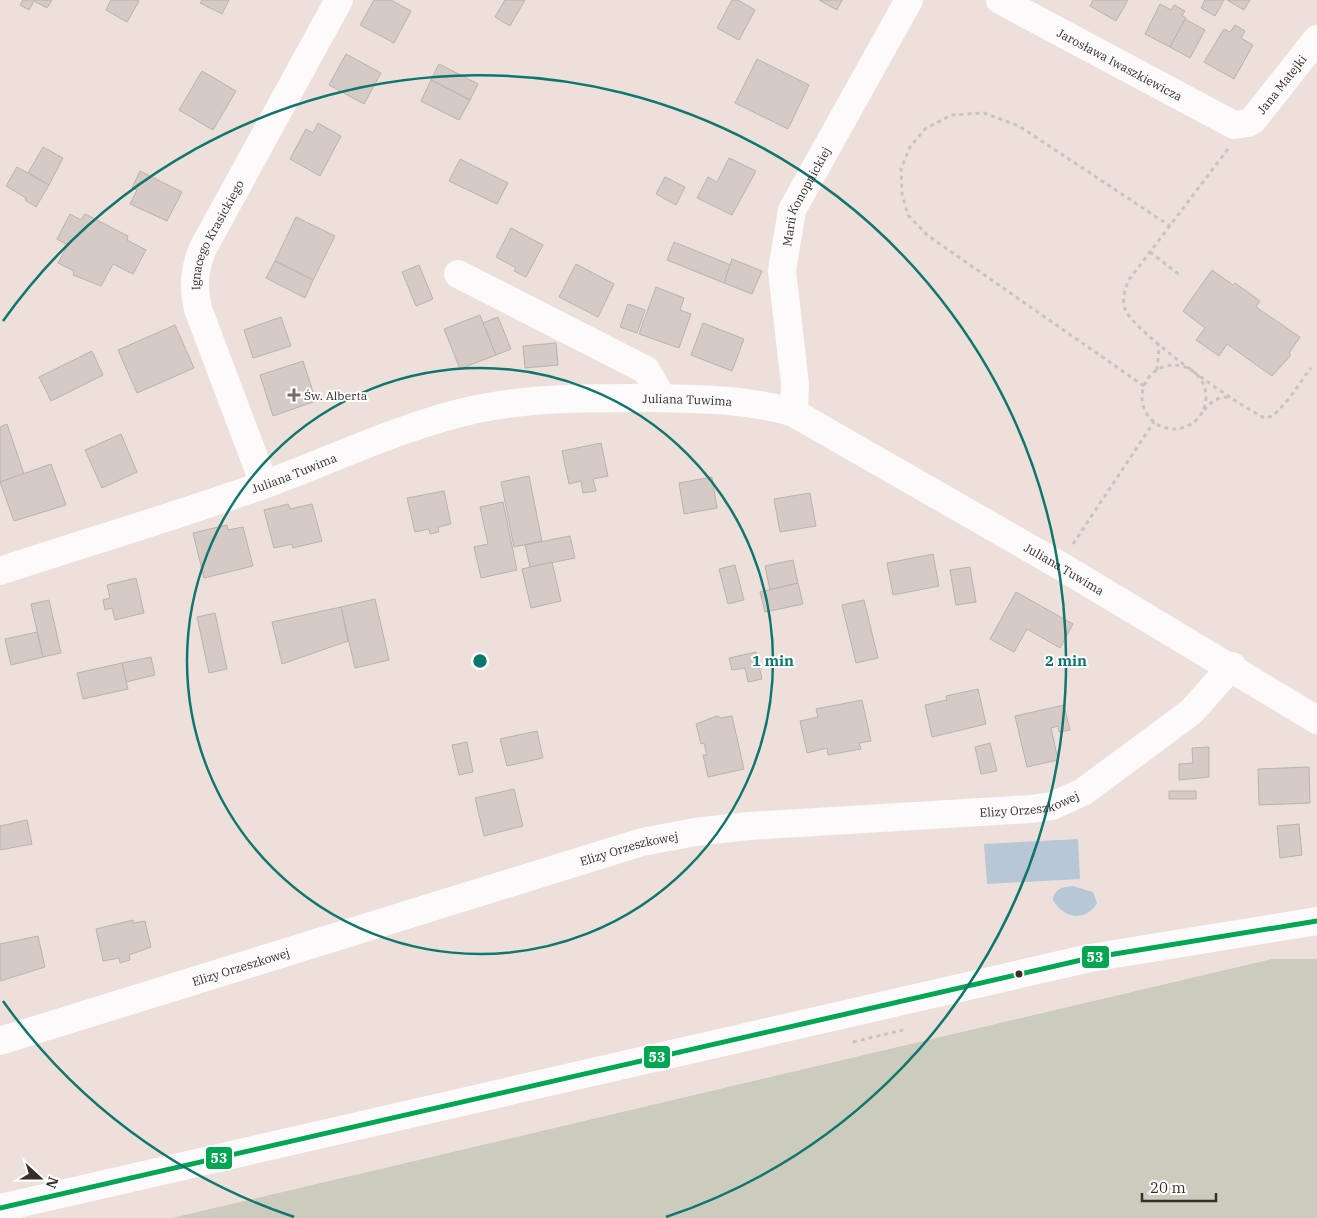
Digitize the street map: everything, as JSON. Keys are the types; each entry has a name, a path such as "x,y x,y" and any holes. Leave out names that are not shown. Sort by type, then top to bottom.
{"street":[{"name":"Ignacego Krasickiego","path":"264,484 198,309 194,286 196,267 203,248 339,0"},
{"name":"Marii Konopnickiej","path":"794,413 795,384 782,270 792,210 908,0"},
{"name":"Jarosława Iwaszkiewicza","path":"1000,0 1229,123 1244,124"},
{"name":"Jana Matejki","path":"1244,124 1258,114 1317,38"},
{"path":"458,274 646,370 662,398"},
{"name":"Juliana Tuwima","path":"0,571 264,484 369,442 478,409 548,400 662,398 737,401 763,404 794,413 1232,666 1317,720"},
{"name":"Elizy Orzeszkowej","path":"0,1041 632,845 670,836 748,826 1031,809 1052,806 1083,792 1182,719 1199,705 1232,666"},
{"path":"0,1208 1090,958 1317,921"}],"path":[{"path":"1144,386 927,235 908,214 902,194 901,169 910,147 926,128 951,115 984,113 1019,126 1170,226"},
{"path":"1202,412 1206,390 1202,380 1126,311 1124,295 1128,281 1244,124"},
{"path":"1150,252 1181,276"},
{"path":"1157,341 1159,348 1157,370 1144,386 1144,405 1154,422 1164,427 1181,427 1196,420 1211,402 1224,396 1233,398"},
{"path":"1157,370 1176,365 1194,372 1258,415 1270,418 1282,407 1310,368"},
{"path":"1059,565 1154,422"}],"shaded area":[{"path":"1272,959 1317,959 1317,1218 172,1218"}],"water":[{"path":"1078,839 1080,879 987,884 984,844"},
{"path":"1073,886 1093,892 1097,903 1086,914 1074,916 1068,914 1062,911 1053,900 1057,891"}],"building":[{"path":"23,0 52,0 47,8 34,1 29,10 20,5"},
{"path":"111,0 139,1 127,22 106,10"},
{"path":"202,0 229,0 222,14 200,3"},
{"path":"374,0 391,0 411,11 394,43 360,25"},
{"path":"505,0 525,0 510,26 495,17"},
{"path":"732,0 738,0 755,10 739,40 717,28"},
{"path":"819,0 842,0 837,10"},
{"path":"1093,0 1128,0 1116,21 1090,6"},
{"path":"1205,0 1224,0 1215,16 1201,8"},
{"path":"1227,0 1250,0 1244,10"},
{"path":"1160,4 1171,10 1174,5 1185,11 1182,16 1186,18 1170,47 1145,34"},
{"path":"1185,19 1205,30 1190,58 1170,47"},
{"path":"1235,25 1245,31 1241,38 1253,45 1234,79 1204,62 1224,29 1230,32"},
{"path":"346,54 381,73 364,104 329,85"},
{"path":"757,59 809,85 788,129 735,103"},
{"path":"439,64 478,84 470,100 431,80"},
{"path":"202,71 236,91 213,130 179,110"},
{"path":"431,80 470,100 459,120 421,101"},
{"path":"318,123 341,136 320,176 290,159 306,129 313,133"},
{"path":"43,147 63,158 49,185 28,173"},
{"path":"729,158 756,171 732,215 697,198 708,177 717,182"},
{"path":"460,159 508,183 497,204 449,181"},
{"path":"17,167 49,185 36,207 25,200 26,198 6,186"},
{"path":"140,171 182,192 167,221 130,204 137,190 132,188"},
{"path":"665,177 685,187 676,205 656,194"},
{"path":"70,214 81,220 85,214 128,236 127,240 146,250 133,274 113,264 101,286 73,275 74,271 58,263 68,245 57,239"},
{"path":"296,217 335,236 313,280 275,261"},
{"path":"511,228 543,245 526,277 514,271 516,268 496,257"},
{"path":"674,242 731,265 724,283 667,260"},
{"path":"732,259 762,271 752,294 724,283"},
{"path":"275,261 313,280 305,298 266,278"},
{"path":"576,264 614,284 598,317 559,297"},
{"path":"419,265 433,299 416,306 402,272"},
{"path":"1212,270 1233,285 1235,283 1260,301 1256,307 1300,337 1289,353 1291,355 1272,376 1227,344 1219,356 1196,340 1205,328 1183,311"},
{"path":"656,287 684,298 680,310 691,314 679,348 639,334"},
{"path":"628,304 645,310 637,333 620,327"},
{"path":"480,315 496,355 460,369 444,329"},
{"path":"281,317 291,346 253,358 244,330"},
{"path":"498,317 511,349 496,355 483,323"},
{"path":"703,323 744,339 732,371 691,355"},
{"path":"175,325 194,368 137,393 118,350"},
{"path":"556,343 558,365 525,368 523,346"},
{"path":"92,351 103,375 51,401 39,377"},
{"path":"303,361 316,401 273,416 260,375"},
{"path":"7,424 24,474 0,482 0,427"},
{"path":"121,434 137,472 102,488 85,450"},
{"path":"601,443 608,476 593,479 596,491 583,493 581,481 569,484 562,451"},
{"path":"51,464 66,505 14,521 0,482"},
{"path":"529,476 542,541 514,547 501,482"},
{"path":"712,477 717,508 684,514 679,483"},
{"path":"444,491 451,524 438,527 439,532 430,534 429,529 415,532 407,498"},
{"path":"810,493 816,526 780,532 774,499"},
{"path":"503,502 517,570 481,578 474,547 488,544 480,507"},
{"path":"288,504 290,509 312,504 322,541 293,548 292,544 274,548 264,510"},
{"path":"227,525 228,530 243,527 253,566 204,578 193,533"},
{"path":"570,536 575,558 530,567 525,545"},
{"path":"933,554 939,586 893,595 887,563"},
{"path":"793,560 798,583 770,590 765,566"},
{"path":"552,562 561,601 531,608 522,569"},
{"path":"735,565 744,600 728,604 719,569"},
{"path":"970,567 976,602 956,605 950,570"},
{"path":"136,578 144,613 115,620 112,608 105,610 103,600 110,598 107,585"},
{"path":"798,583 803,604 765,612 760,592"},
{"path":"1016,592 1073,624 1060,648 1027,629 1014,652 990,639"},
{"path":"375,599 389,660 355,668 341,607"},
{"path":"49,600 61,653 43,657 31,604"},
{"path":"864,600 878,658 856,663 842,605"},
{"path":"341,607 348,641 282,664 272,622"},
{"path":"215,613 227,669 209,673 197,617"},
{"path":"37,632 43,657 11,665 5,639"},
{"path":"756,652 762,679 748,682 745,668 732,670 729,658"},
{"path":"151,657 155,675 126,682 122,663"},
{"path":"122,663 128,689 83,699 77,673"},
{"path":"978,689 986,724 932,737 925,705 947,700 946,696"},
{"path":"862,700 871,741 859,743 861,749 828,755 827,748 807,753 800,721 818,717 816,709"},
{"path":"1064,705 1070,730 1059,732 1058,726 1051,728 1058,760 1027,767 1015,716"},
{"path":"717,716 721,718 732,716 744,769 708,777 703,755 707,755 704,743 701,744 696,724"},
{"path":"537,731 543,758 507,766 500,739"},
{"path":"467,742 473,772 459,775 452,745"},
{"path":"990,743 997,771 981,774 975,747"},
{"path":"1209,747 1209,777 1179,780 1179,764 1193,763 1192,748"},
{"path":"1309,767 1310,803 1259,805 1258,769"},
{"path":"514,789 523,826 484,836 475,798"},
{"path":"1169,791 1196,791 1196,799 1169,799"},
{"path":"27,820 32,844 0,850 0,826"},
{"path":"1299,824 1302,855 1280,858 1277,826"},
{"path":"133,920 133,923 145,921 151,947 129,955 130,960 120,963 119,958 103,961 96,929"},
{"path":"38,936 45,967 0,981 0,944"}],"transit line":[{"name":"53","path":"0,1208 1090,958 1317,921"}],"place":[{"name":"Św. Alberta","path":"294,395"}]}
